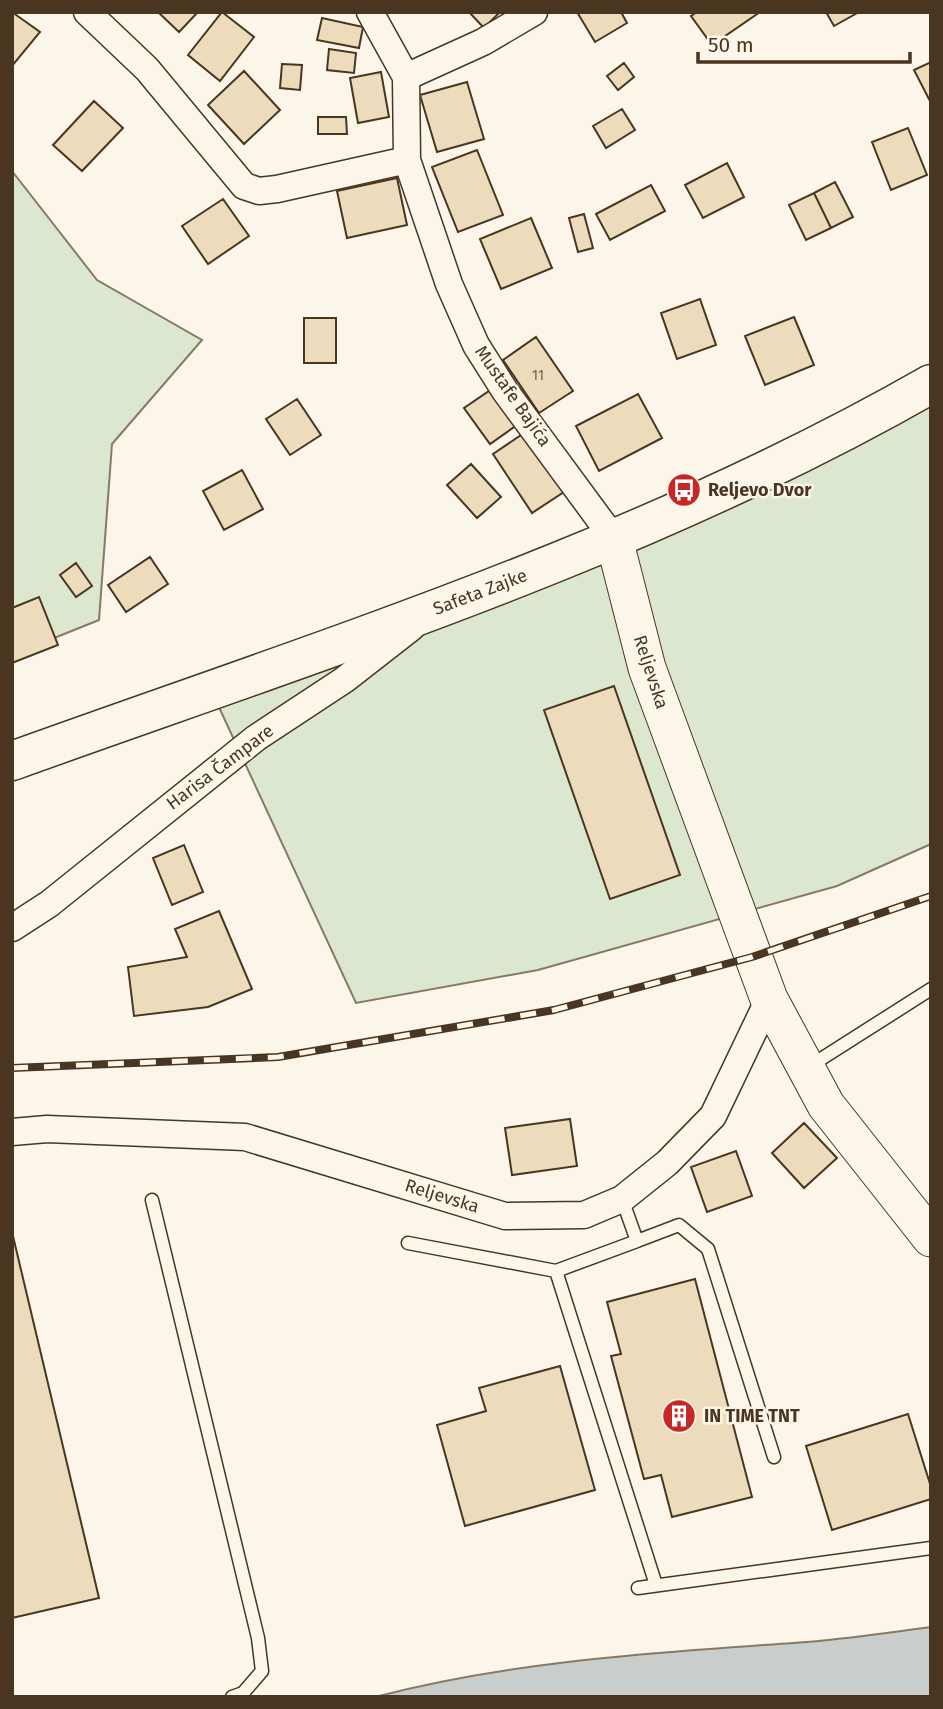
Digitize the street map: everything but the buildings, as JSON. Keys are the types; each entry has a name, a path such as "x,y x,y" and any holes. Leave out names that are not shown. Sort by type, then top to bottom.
{"main road":[{"name":"Safeta Zajke","path":"12,761 432,610 614,539 865,422 931,384"},
{"name":"Reljevska","path":"614,539 647,668 769,999 804,1069 826,1105 931,1238"}],"street":[{"path":"87,12 147,69 244,186 259,191 277,189 407,160"},
{"name":"Mustafe Bajića","path":"370,12 406,77 407,160 449,284 477,345 505,391 614,539"},
{"path":"406,77 483,42 534,12"},
{"name":"Harisa Čampare","path":"12,928 49,904 256,738 344,680 432,610"},
{"name":"Reljevska","path":"12,1132 47,1129 245,1137 505,1216 584,1214 622,1199 667,1163 713,1116 769,999"}],"lane":[{"path":"804,1069 929,994"},
{"path":"622,1199 637,1241"},
{"path":"152,1200 258,1638 262,1671 243,1693 232,1697"},
{"path":"408,1243 556,1271 679,1226 708,1249 774,1457"},
{"path":"556,1271 656,1585"},
{"path":"639,1588 931,1548"}],"green space":[{"path":"12,171 97,280 202,340 112,444 99,620 12,655"},
{"path":"931,383 931,844 837,886 538,970 356,1003 211,690"}],"shaded area":[{"path":"931,1627 931,1697 375,1697 478,1675 582,1660 828,1640"}],"railway":[{"path":"12,1068 278,1057 554,1010 752,957 931,896"}],"place":[{"name":"Reljevo Dvor","path":"684,490"},
{"name":"IN TIME TNT","path":"679,1416"}]}
